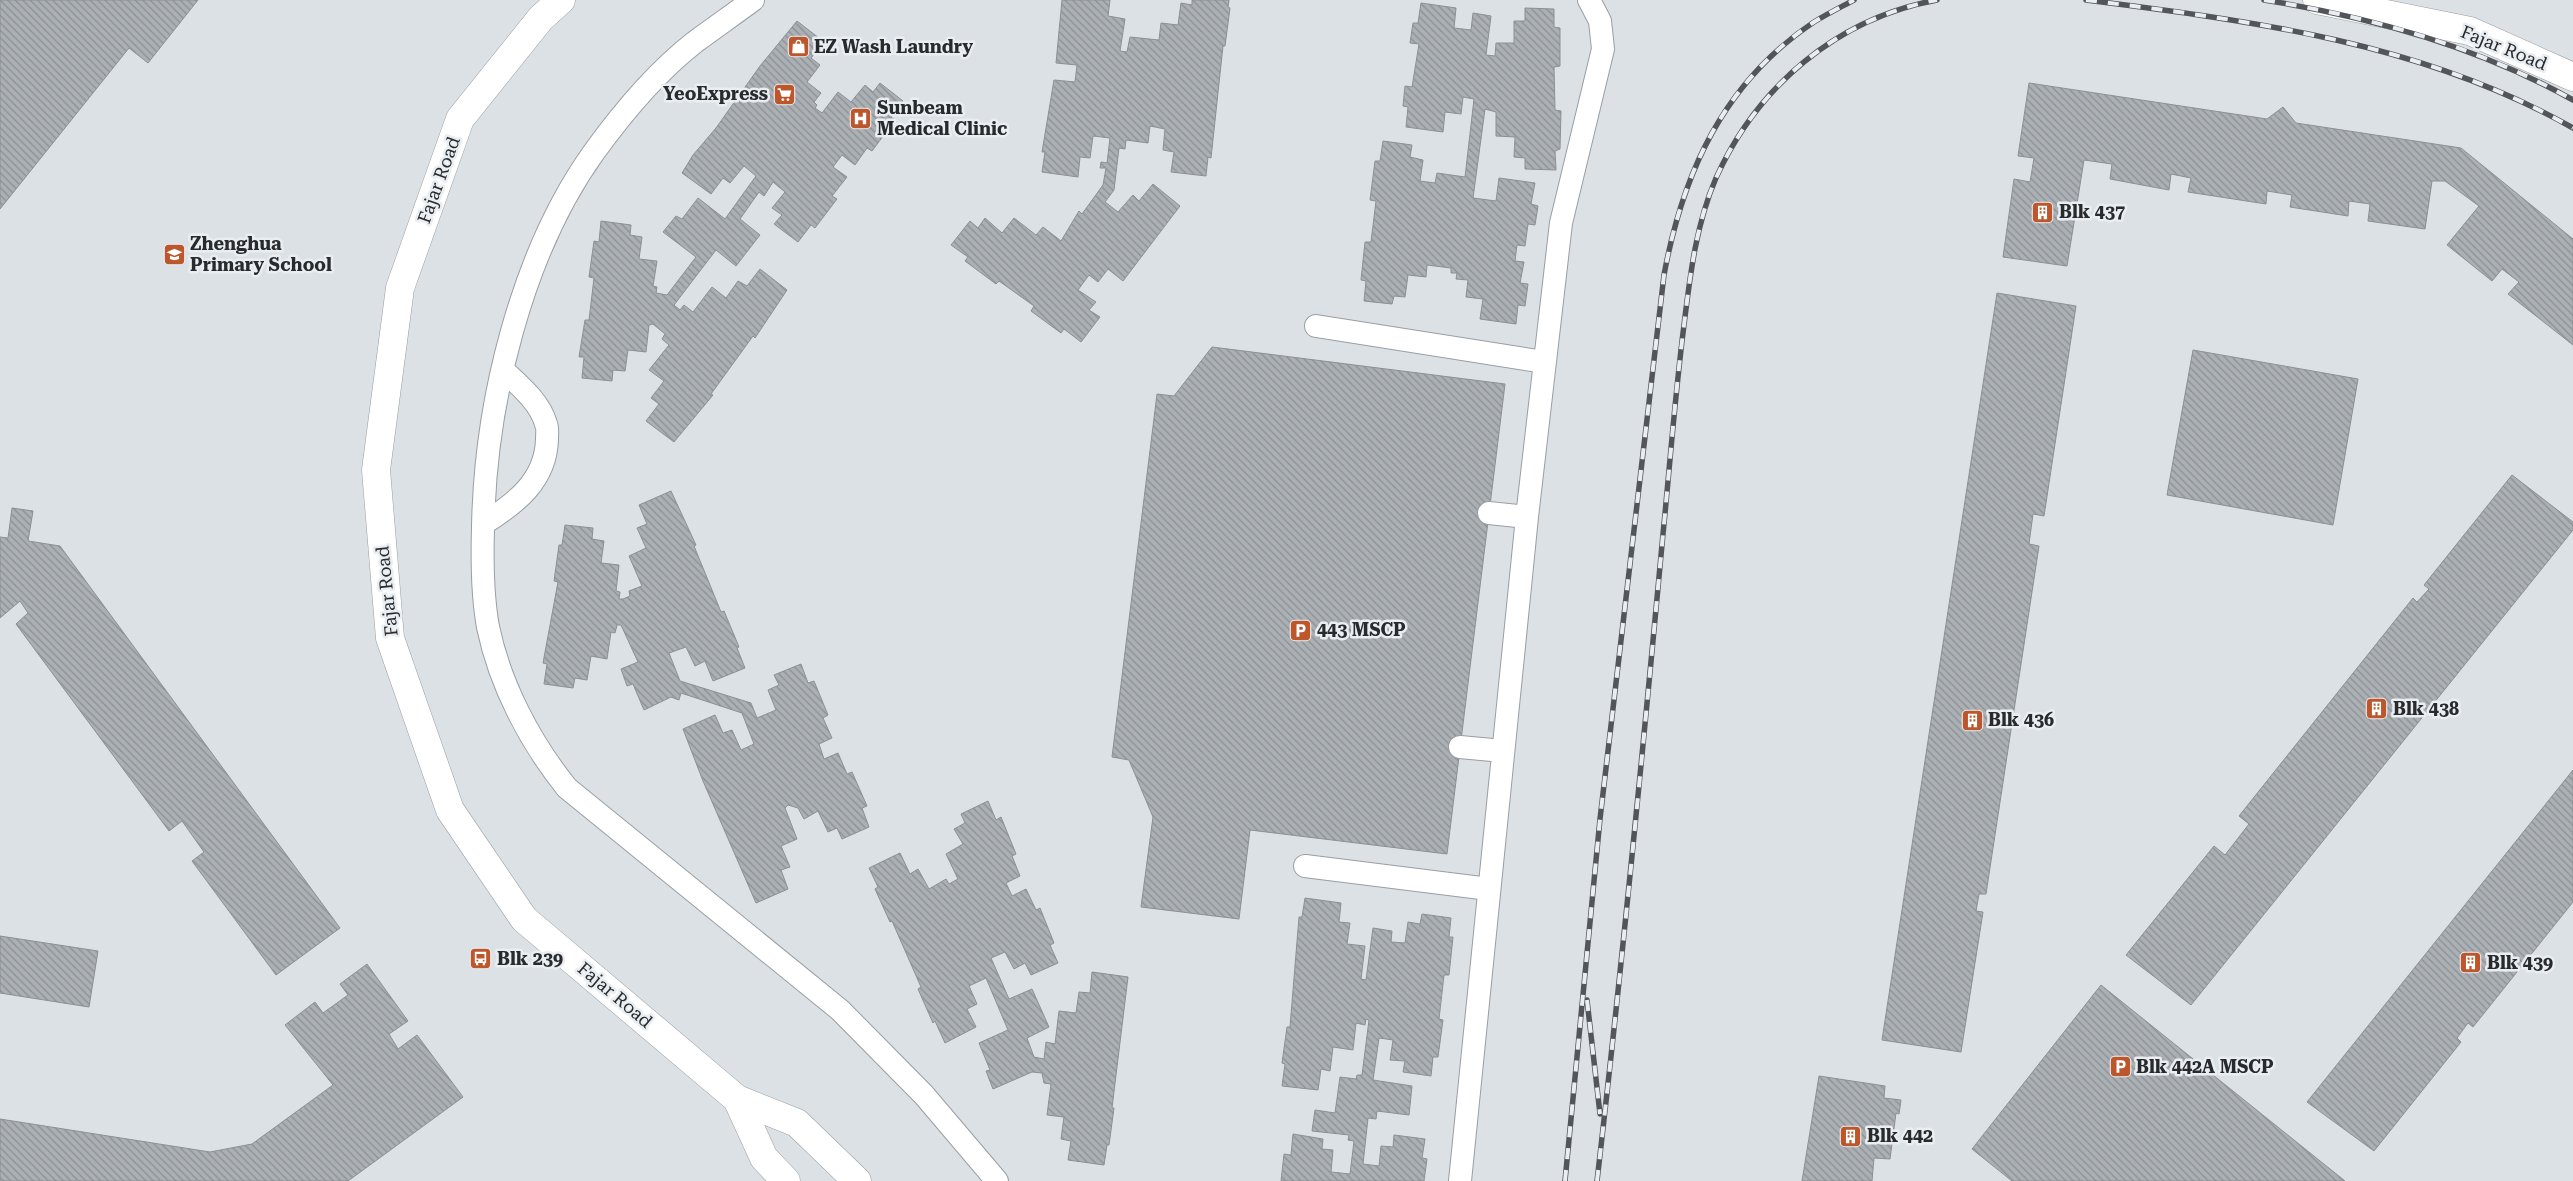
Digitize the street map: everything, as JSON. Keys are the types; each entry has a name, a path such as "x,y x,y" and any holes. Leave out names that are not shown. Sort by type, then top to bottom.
{"street":[{"name":"Fajar Road","path":"561,0 541,18 460,120 400,288 376,470 390,638 450,810 524,919 738,1099 797,1123 857,1181"},
{"name":"Fajar Road","path":"2317,0 2470,31 2573,77"},
{"name":"Fajar Road","path":"738,1099 764,1158 786,1181"}],"lane":[{"path":"753,0 694,43 658,74 623,114 593,154 560,211 532,271 512,331 487,452 482,568 488,626 496,655 530,735 567,788 840,1010 924,1095 997,1181"},
{"path":"1460,1181 1527,517 1563,209 1603,49 1600,21 1589,0"},
{"path":"1316,326 1544,362"},
{"path":"483,524 508,508 528,490 540,472 547,450 547,425 537,405 503,370"},
{"path":"1489,513 1527,517"},
{"path":"1460,747 1503,751"},
{"path":"1305,866 1489,889"}],"building":[{"path":"0,0 198,0 148,63 129,48 0,209"},
{"path":"1062,0 1110,0 1108,16 1125,19 1120,51 1127,52 1130,37 1159,40 1161,23 1178,25 1181,3 1192,5 1192,0 1229,0 1228,7 1230,8 1225,46 1223,46 1211,158 1208,157 1206,176 1171,172 1174,152 1163,150 1165,129 1150,126 1148,143 1126,140 1125,149 1119,148 1114,190 1105,202 1118,212 1133,195 1139,201 1153,184 1180,206 1123,281 1108,269 1098,282 1089,275 1078,290 1096,302 1089,310 1100,317 1081,342 1064,329 1061,333 1031,311 1034,306 999,281 996,284 965,261 968,257 951,245 970,221 978,228 985,218 1002,233 1014,218 1036,235 1043,227 1061,241 1079,211 1082,214 1103,185 1106,168 1100,168 1101,162 1107,163 1110,138 1093,136 1090,158 1080,157 1078,177 1042,172 1045,152 1042,152 1054,80 1075,82 1077,65 1056,63"},
{"path":"1421,3 1456,8 1454,28 1471,30 1473,13 1491,16 1486,55 1495,56 1496,43 1514,43 1514,21 1525,21 1525,8 1554,9 1554,27 1560,28 1560,66 1554,67 1555,110 1561,111 1560,149 1555,151 1556,170 1525,169 1525,158 1514,157 1515,137 1496,136 1496,112 1485,109 1473,198 1496,201 1499,178 1535,183 1531,204 1538,206 1535,225 1528,224 1525,246 1517,245 1515,261 1524,262 1520,283 1528,284 1525,306 1518,305 1516,324 1480,319 1483,299 1466,297 1468,280 1456,279 1457,273 1451,273 1451,268 1427,265 1426,277 1408,275 1405,297 1394,296 1392,304 1364,301 1366,281 1361,280 1365,242 1371,242 1376,201 1370,200 1375,161 1380,161 1383,141 1412,145 1410,157 1423,160 1420,181 1435,183 1437,173 1465,177 1474,99 1463,97 1461,114 1445,112 1443,132 1406,127 1408,107 1403,106 1405,86 1412,87 1419,44 1410,43 1413,23 1418,23"},
{"path":"797,21 824,42 811,58 820,65 807,82 821,93 814,102 817,105 815,108 822,113 838,92 851,102 865,85 873,92 880,83 903,101 891,117 895,120 872,151 867,148 855,165 842,155 833,167 847,177 832,196 837,199 815,228 811,225 798,242 774,224 782,215 772,208 785,192 773,182 764,196 759,192 740,219 760,235 736,266 716,250 674,305 680,310 684,305 693,312 712,287 726,298 738,281 747,286 760,269 787,290 755,338 753,336 711,394 713,395 674,442 646,421 659,404 651,398 664,381 649,370 669,345 662,339 665,334 653,324 649,325 646,352 628,350 625,371 613,370 612,381 582,378 584,357 579,357 585,320 589,320 594,278 589,277 594,241 599,242 601,221 631,225 630,235 642,237 639,259 657,261 653,286 657,287 656,293 667,295 696,257 663,232 676,216 682,219 698,198 725,219 756,176 744,166 730,183 723,178 711,194 682,173 693,155 716,128 760,66"},
{"name":"Blk 437","path":"2029,83 2267,119 2283,107 2296,123 2461,148 2573,239 2573,345 2508,294 2519,282 2502,269 2492,281 2447,245 2479,206 2445,181 2432,181 2425,229 2368,221 2370,204 2349,201 2348,216 2290,207 2292,195 2267,191 2266,204 2188,192 2191,178 2171,174 2169,190 2110,179 2112,164 2084,160 2067,266 2003,257 2014,179 2030,182 2034,158 2018,156"},
{"name":"Blk 436","path":"1997,293 2076,306 2044,516 2033,514 2029,544 2039,546 1986,894 1979,894 1976,911 1983,912 1961,1052 1882,1040"},
{"name":"443 MSCP","path":"1212,347 1505,384 1447,854 1250,830 1239,919 1141,907 1153,817 1129,760 1112,757 1157,394 1174,396"},
{"path":"2193,350 2358,379 2333,525 2167,495"},
{"name":"Blk 438","path":"2512,475 2573,522 2573,530 2191,1005 2126,955 2214,846 2225,855 2249,824 2239,816 2413,598 2417,602 2429,589 2424,585"},
{"path":"671,491 696,545 694,546 721,612 724,611 739,647 737,648 745,668 713,681 705,661 695,666 686,647 669,653 680,681 751,703 757,718 776,710 768,690 779,685 774,675 801,664 808,683 814,681 828,715 823,718 832,738 819,744 824,759 838,753 847,774 852,772 867,806 862,808 869,827 842,839 837,828 828,832 818,811 804,819 798,808 788,805 785,808 797,839 781,846 790,867 781,870 788,889 756,903 703,781 683,729 715,715 723,733 732,730 741,750 754,744 742,713 681,693 679,700 671,697 644,710 633,684 627,686 621,669 638,662 621,625 617,625 615,633 611,632 607,659 591,656 587,680 575,678 573,688 544,684 547,664 543,663 558,582 554,581 559,545 562,545 565,525 593,528 592,539 604,541 601,563 619,565 616,591 620,592 619,599 623,599 630,596 629,591 642,586 629,556 646,548 637,528 647,524 639,505"},
{"path":"12,508 33,511 28,541 60,546 340,928 276,975 192,861 204,852 182,821 169,831 16,624 28,613 20,601 0,618 0,537 8,538"},
{"name":"Blk 439","path":"2573,770 2573,902 2473,1027 2468,1023 2457,1038 2461,1042 2374,1151 2307,1102"},
{"path":"988,801 996,820 1001,817 1016,854 1012,856 1020,876 1006,883 1012,896 1026,889 1036,910 1040,908 1054,943 1050,945 1058,963 1031,975 1025,963 1014,969 1005,952 991,958 1009,999 1032,989 1049,1027 1027,1038 1034,1057 1044,1059 1046,1042 1055,1044 1059,1011 1076,1013 1079,992 1090,993 1092,972 1128,977 1112,1108 1114,1108 1104,1165 1068,1160 1071,1141 1061,1139 1064,1117 1047,1115 1051,1084 1044,1083 1042,1073 1032,1072 993,1089 986,1071 990,1070 979,1043 1008,1030 986,978 969,986 977,1004 967,1009 976,1027 945,1043 935,1021 933,1023 918,989 921,987 892,921 890,922 875,889 878,887 869,868 900,853 910,874 918,869 929,889 946,879 949,884 958,879 946,854 963,844 954,829 965,823 961,814"},
{"path":"1305,898 1341,903 1339,922 1350,923 1347,944 1365,946 1361,979 1366,980 1373,928 1392,931 1391,942 1405,943 1408,922 1420,924 1422,914 1451,918 1449,937 1453,937 1449,975 1444,975 1439,1019 1443,1020 1438,1057 1433,1057 1431,1076 1403,1072 1405,1061 1390,1060 1393,1040 1379,1038 1373,1080 1412,1086 1409,1115 1377,1111 1376,1119 1368,1118 1363,1164 1379,1166 1381,1146 1393,1147 1394,1135 1425,1139 1422,1158 1427,1159 1424,1181 1281,1181 1284,1154 1291,1155 1293,1134 1323,1139 1322,1149 1333,1150 1331,1172 1350,1174 1354,1141 1348,1140 1349,1135 1312,1131 1315,1110 1335,1113 1340,1077 1356,1079 1357,1075 1362,1075 1369,1020 1366,1019 1365,1025 1356,1023 1353,1050 1333,1047 1330,1071 1321,1069 1318,1090 1282,1086 1285,1064 1282,1063 1287,1027 1290,1027 1299,917 1302,917"},
{"path":"0,936 98,951 89,1007 0,993"},
{"path":"367,964 408,1021 389,1034 398,1049 417,1035 463,1097 348,1181 0,1181 0,1119 210,1152 252,1144 333,1085 285,1025 315,1002 323,1013 348,995 340,984"},
{"name":"Blk 442A MSCP","path":"2101,985 2345,1181 2012,1181 1972,1149"},
{"name":"Blk 442","path":"1819,1076 1885,1086 1884,1098 1901,1100 1899,1114 1896,1113 1890,1159 1874,1158 1872,1181 1802,1181"}],"railway":[{"path":"1565,1181 1600,819 1664,275 1672,237 1696,166 1712,132 1732,101 1755,72 1782,46 1814,22 1854,0"},
{"path":"1597,1181 1632,858 1678,377 1691,269 1703,213 1716,178 1733,145 1754,114 1778,86 1804,62 1834,40 1866,23 1900,9 1937,0"},
{"path":"2086,0 2274,27 2336,40 2397,56 2457,75 2516,99 2573,128"},
{"path":"2264,0 2344,15 2423,36 2499,64 2573,100"},
{"path":"1587,1000 1600,1114"}],"place":[{"name":"EZ Wash Laundry","path":"798,47"},
{"name":"YeoExpress","path":"784,94"},
{"name":"Sunbeam Medical Clinic","path":"861,118"},
{"name":"Blk 437","path":"2043,212"},
{"name":"Zhenghua Primary School","path":"174,254"},
{"name":"443 MSCP","path":"1301,630"},
{"name":"Blk 438","path":"2377,709"},
{"name":"Blk 436","path":"1972,720"},
{"name":"Blk 239","path":"481,959"},
{"name":"Blk 439","path":"2471,963"},
{"name":"Blk 442A MSCP","path":"2120,1067"},
{"name":"Blk 442","path":"1851,1136"}]}
